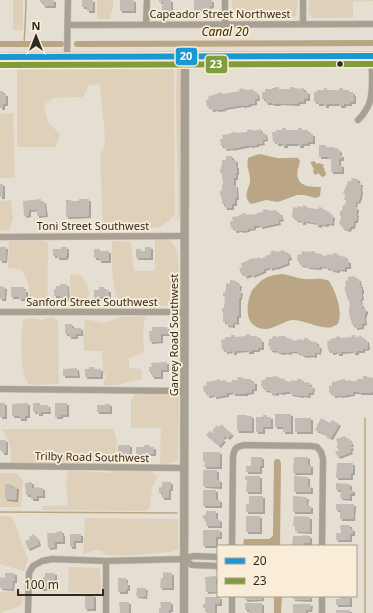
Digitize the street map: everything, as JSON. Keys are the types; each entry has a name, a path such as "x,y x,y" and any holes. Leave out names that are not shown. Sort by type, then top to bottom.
{"main road":[{"path":"0,56 372,56"}],"street":[{"path":"68,0 68,56"},
{"path":"146,0 146,25"},
{"path":"224,24 225,0"},
{"path":"302,24 303,0"},
{"name":"Capeador Street Northwest","path":"68,25 373,24"},
{"path":"358,120 366,110 371,100 372,56"},
{"name":"Garvey Road Southwest","path":"184,613 185,57"},
{"name":"Toni Street Southwest","path":"0,237 185,236"},
{"name":"Sanford Street Southwest","path":"0,312 185,312"},
{"path":"0,388 185,391"},
{"path":"232,545 233,457 234,451 237,447 244,445 311,446 317,447 321,452 323,459 322,545"},
{"name":"Trilby Road Southwest","path":"0,466 184,468"},
{"path":"28,613 30,569 42,561 184,559 194,556 217,557"},
{"path":"184,559 192,565 217,566"},
{"path":"106,561 106,613"},
{"path":"232,597 232,613"},
{"path":"322,597 322,613"}],"shaded area":[{"path":"13,0 23,0 23,30 13,30"},
{"path":"97,0 113,0 113,7 109,19 97,19"},
{"path":"231,0 298,0 296,16 292,18 241,18 234,13"},
{"path":"309,0 373,1 353,2 353,18 313,18 308,13"},
{"path":"54,59 69,66 81,67 98,63 162,65 174,67 175,215 160,227 135,230 103,229 100,155 104,149 105,137 100,84 89,85 83,97 53,98 44,105 48,122 60,134 56,147 17,147 17,67 22,62"},
{"path":"172,64 182,64 181,217 174,220 178,215 177,67 176,65"},
{"path":"13,113 15,178 0,178 0,114"},
{"path":"259,154 277,158 298,158 300,161 297,174 299,181 307,186 321,187 320,196 316,198 297,195 278,202 266,200 251,204 247,200 247,191 250,180 247,164 248,158"},
{"path":"314,161 317,164 319,163 324,165 323,167 326,173 325,176 322,177 318,173 316,175 314,174 314,169 311,162"},
{"path":"11,200 13,219 9,230 0,231 0,201"},
{"path":"163,238 171,241 177,250 179,271 177,303 166,306 119,305 113,281 112,241 131,243 134,271 155,271 155,239"},
{"path":"9,241 42,241 48,243 48,304 29,304 26,277 20,269 8,268"},
{"path":"70,274 80,275 87,283 89,295 86,304 72,304"},
{"path":"282,274 304,279 329,281 339,307 340,313 338,324 328,328 293,320 265,329 255,326 249,319 248,314 249,298 253,289 266,278"},
{"path":"145,316 143,335 144,352 129,358 129,368 141,369 142,379 117,385 104,386 106,376 103,372 102,351 84,351 83,336 85,319 104,323 121,317"},
{"path":"52,317 58,321 59,384 29,385 24,376 21,353 23,320 29,318 42,320"},
{"path":"135,394 174,394 179,397 178,460 170,464 160,464 161,428 131,428 131,401"},
{"path":"2,429 113,429 117,443 115,456 112,465 21,463 11,465 10,446"},
{"path":"278,459 280,460 281,464 280,545 243,545 244,539 269,539 273,536 274,461"},
{"path":"113,470 151,471 157,477 152,488 150,508 147,511 42,510 42,506 68,505 66,482 68,471 108,473"},
{"path":"0,473 16,473 23,480 21,507 0,507"},
{"path":"0,516 8,516 13,519 28,559 24,571 0,564"},
{"path":"85,518 178,519 178,550 128,556 105,555 102,551 95,550 83,554"},
{"path":"69,567 100,568 101,587 99,594 68,592"},
{"path":"20,591 23,599 20,606 0,613 0,592"},
{"path":"274,597 282,597 281,613 274,613"}],"building":[{"path":"40,0 54,0 54,6 43,6 44,2 40,2"},
{"path":"82,0 93,0 93,11 87,11 87,7 82,7"},
{"path":"120,0 134,0 134,11 120,11"},
{"path":"159,0 171,0 171,11 162,11 163,2 159,2"},
{"path":"194,0 212,0 210,11 194,11"},
{"path":"279,87 279,89 290,89 290,87 297,89 304,88 304,92 308,92 308,99 304,99 304,102 298,102 298,104 266,103 265,99 262,99 262,92 265,92 265,89 272,89"},
{"path":"243,88 243,90 253,89 254,93 257,92 258,99 255,99 255,103 217,110 211,110 210,106 207,107 206,100 209,99 208,96 221,92 222,94 240,91 239,89"},
{"path":"324,88 327,88 327,90 339,90 339,88 343,88 343,90 349,90 349,92 353,92 354,94 354,102 344,104 344,106 339,106 339,104 327,104 327,106 324,106 324,104 317,104 317,102 314,102 314,92 317,92 317,90 324,90"},
{"path":"0,91 3,91 3,94 6,94 6,104 3,104 3,108 0,108"},
{"path":"282,128 286,128 286,130 298,130 298,128 302,128 302,130 308,130 308,132 313,134 313,142 302,144 302,146 298,146 298,144 286,144 286,146 282,146 282,144 276,144 276,142 273,142 272,132 282,130"},
{"path":"251,129 254,131 261,129 261,133 265,133 266,139 262,140 263,143 231,149 225,149 224,146 221,146 220,139 223,139 222,135 232,133 231,132 247,132 247,130"},
{"path":"319,145 334,147 340,151 342,159 339,159 339,165 342,165 342,172 331,172 331,160 328,157 319,157"},
{"path":"226,156 232,156 232,160 236,160 237,166 234,185 236,185 237,198 235,198 235,204 232,204 232,208 225,208 225,204 222,204 222,198 220,195 220,191 222,191 223,179 220,169 222,166 222,160 226,160"},
{"path":"352,178 358,179 358,183 361,183 361,190 360,197 358,202 356,201 355,207 357,208 356,221 354,221 353,227 350,227 349,230 342,228 343,225 339,224 341,218 340,211 342,211 346,200 344,200 345,194 343,193 348,181 351,181"},
{"path":"0,184 3,184 3,197 0,197"},
{"path":"41,199 41,202 44,201 46,215 37,216 37,209 29,210 29,215 24,216 23,201"},
{"path":"79,199 89,199 89,216 66,217 66,200 79,201"},
{"path":"303,205 307,206 307,208 318,209 319,207 323,208 322,210 329,211 328,213 331,213 333,216 332,224 320,224 320,226 316,225 316,223 304,221 304,223 301,223 301,221 295,220 295,218 292,217 293,207 303,207"},
{"path":"267,209 270,211 276,210 277,213 280,213 282,219 278,220 279,223 260,227 260,225 254,226 254,228 241,231 234,231 234,227 231,228 230,221 233,221 232,217 245,213 246,215 257,214"},
{"path":"0,247 6,247 5,261 0,261"},
{"path":"61,247 67,247 66,258 57,258 57,256 53,256 53,249 61,249"},
{"path":"145,247 151,247 151,258 136,258 136,249 145,251"},
{"path":"94,249 109,251 109,261 99,261 99,258 94,258"},
{"path":"274,250 274,252 284,250 285,253 288,252 290,258 287,259 288,263 275,268 270,269 270,267 264,269 264,271 252,276 252,274 245,277 244,273 241,274 239,268 242,267 241,263 254,258 260,257 260,259 266,257 265,256 271,254 270,252"},
{"path":"302,251 315,251 315,253 327,256 327,254 333,255 333,253 337,253 337,255 346,257 346,260 349,261 349,267 345,267 345,270 338,269 338,271 320,266 320,268 300,265 300,261 297,261 298,254 301,255"},
{"path":"355,276 355,279 359,279 362,288 362,298 360,299 363,310 366,309 366,313 364,316 365,323 362,324 362,327 355,328 355,324 352,325 350,319 349,300 344,287 346,287 345,281 348,280 348,277"},
{"path":"230,280 237,281 236,284 240,284 239,291 241,291 239,298 239,316 237,316 237,323 233,322 233,326 226,325 226,322 223,322 222,312 225,297 223,296 223,293 225,293 226,290 226,283 230,284"},
{"path":"60,284 67,284 68,299 62,299 60,296 54,296 54,289 56,289 56,286 60,286"},
{"path":"0,286 5,287 4,299 0,299"},
{"path":"11,287 24,287 24,290 26,290 26,299 11,297"},
{"path":"99,287 104,287 104,290 109,290 109,297 94,299 94,290 99,290"},
{"path":"65,324 72,324 72,328 81,328 81,334 76,334 76,337 69,337 69,334 65,334"},
{"path":"152,327 167,327 168,334 161,334 161,341 150,342 149,331 152,331"},
{"path":"246,334 250,334 250,336 257,336 257,338 260,337 260,340 262,340 262,348 252,350 252,352 247,352 247,350 235,351 235,353 232,353 232,351 225,352 225,349 222,350 221,340 225,339 225,337 231,337 231,335 235,335 235,337 246,336"},
{"path":"351,335 355,335 355,337 362,336 362,338 365,338 365,340 367,340 368,348 363,349 363,351 357,351 357,353 353,353 353,351 341,352 341,354 337,354 337,352 331,353 331,351 328,351 327,341 340,336 340,338 352,337"},
{"path":"273,336 286,336 286,338 297,341 298,339 304,340 304,338 308,338 310,341 317,342 317,346 320,346 319,353 315,352 315,356 309,356 301,355 302,354 297,352 290,351 290,353 284,353 270,350 271,346 268,346 269,339 272,339"},
{"path":"167,362 167,370 161,370 161,377 152,377 152,372 149,372 149,367 152,367 151,363"},
{"path":"89,367 101,369 101,377 85,377 85,369 89,369"},
{"path":"77,368 78,376 63,376 63,369"},
{"path":"275,376 285,379 285,381 291,382 291,380 297,381 297,379 301,379 304,382 310,383 310,386 313,387 312,393 309,393 308,396 302,396 290,394 290,392 277,392 277,394 264,390 264,387 261,386 262,380 265,380 266,377"},
{"path":"363,376 373,378 373,391 371,393 353,392 353,394 333,396 332,392 329,393 329,386 332,385 332,382 341,379 345,379 345,381 357,381 357,379 363,379"},
{"path":"237,377 251,379 251,382 255,382 255,389 252,389 252,392 246,394 233,394 233,392 227,393 227,395 214,397 214,395 207,396 207,392 204,392 203,386 207,385 206,382 220,379 220,381 226,380 226,382 232,382 232,380 238,380"},
{"path":"0,403 5,403 5,417 0,417"},
{"path":"28,403 28,416 25,416 25,419 19,419 19,416 12,416 12,404"},
{"path":"33,403 48,405 49,412 41,412 41,414 37,414 37,412 33,412"},
{"path":"55,403 67,403 67,415 55,417"},
{"path":"110,404 110,412 97,412 97,405"},
{"path":"275,414 291,414 291,432 283,432 283,427 275,427"},
{"path":"237,415 252,416 252,431 237,431"},
{"path":"263,415 271,417 271,427 263,427 263,432 256,432 256,417 263,417"},
{"path":"295,418 311,418 311,432 295,432"},
{"path":"321,418 330,423 332,420 339,424 331,438 315,430"},
{"path":"221,424 232,434 228,438 224,435 225,436 221,438 224,440 219,446 206,435 210,431 213,433 214,432 212,431 217,425 219,427"},
{"path":"345,436 347,439 349,438 352,445 350,445 352,448 350,449 351,452 338,457 335,452 339,450 336,446 338,445 336,439"},
{"path":"0,440 6,440 6,453 2,453 0,450"},
{"path":"118,445 130,445 130,454 118,454"},
{"path":"144,445 154,447 154,454 136,454 136,447 144,447"},
{"path":"203,452 220,452 220,467 204,467 205,462 203,462"},
{"path":"251,457 262,457 260,472 246,472 246,466 251,466"},
{"path":"294,457 308,457 308,465 311,465 311,473 293,473"},
{"path":"337,463 353,463 353,473 351,473 351,478 336,478"},
{"path":"203,470 217,470 217,480 220,480 220,487 203,486"},
{"path":"245,476 260,476 260,492 246,492 247,480 245,480"},
{"path":"294,476 308,477 308,486 311,486 311,492 294,492"},
{"path":"32,482 32,488 43,488 43,496 37,496 37,499 31,499 31,495 26,495 25,483"},
{"path":"162,482 171,482 169,498 162,498 162,493 159,493 159,487 162,487"},
{"path":"336,483 350,484 350,490 353,490 353,494 350,494 350,499 340,498 341,490 336,490"},
{"path":"5,484 11,484 11,487 17,487 16,500 5,499"},
{"path":"203,490 216,490 216,500 220,500 220,506 203,506"},
{"path":"249,496 263,496 263,512 246,512 246,504 249,504"},
{"path":"293,496 307,497 306,506 311,506 311,512 293,512"},
{"path":"336,504 354,504 353,519 340,519 340,510 336,510"},
{"path":"206,511 216,511 216,519 220,520 220,526 206,526 206,519 203,519 203,515 206,515"},
{"path":"246,516 260,516 260,532 246,532"},
{"path":"294,516 310,517 310,532 295,531 295,526 293,526"},
{"path":"340,525 350,525 350,529 353,529 353,534 350,534 350,540 336,540 336,533 341,533"},
{"path":"203,530 220,530 220,537 216,537 216,546 203,546"},
{"path":"62,531 63,542 55,542 55,547 48,548 47,533"},
{"path":"34,534 36,538 37,537 39,544 28,549 25,541 30,539 29,537"},
{"path":"70,534 81,534 81,541 74,541 74,547 70,547"},
{"path":"293,536 310,536 310,543 304,543 304,545 292,545"},
{"path":"163,572 172,573 172,588 160,588"},
{"path":"5,573 15,573 15,581 13,581 12,589 0,588 0,577 5,578"},
{"path":"45,573 55,573 55,589 41,589 41,583 43,583"},
{"path":"216,576 217,591 206,592 205,577"},
{"path":"118,578 126,578 128,589 126,589 126,592 118,592"},
{"path":"137,588 146,588 145,597 136,596"},
{"path":"85,595 94,595 94,609 85,609"},
{"path":"205,597 220,597 220,604 215,604 215,613 205,612 203,604 205,604"},
{"path":"245,597 262,597 262,599 245,600"},
{"path":"293,597 310,597 310,600 293,599"},
{"path":"340,597 350,597 350,605 336,605 336,599 340,599"},
{"path":"119,602 129,602 129,613 120,613"},
{"path":"160,602 171,602 171,610 169,610 169,613 159,613 159,608 161,608"},
{"path":"245,603 262,603 262,613 249,613 249,610 245,610"},
{"path":"293,604 311,604 310,610 306,610 306,613 293,613"},
{"path":"336,610 350,610 350,613 336,613"}],"waterway":[{"path":"24,44 26,0"},
{"name":"Canal 20","path":"77,44 373,43"},
{"name":"Canal 20","path":"0,44 61,44"},
{"path":"365,418 365,613"},
{"path":"0,512 177,513"}],"transit line":[{"name":"20","path":"0,57 373,56"},
{"name":"23","path":"0,65 373,64"}]}
